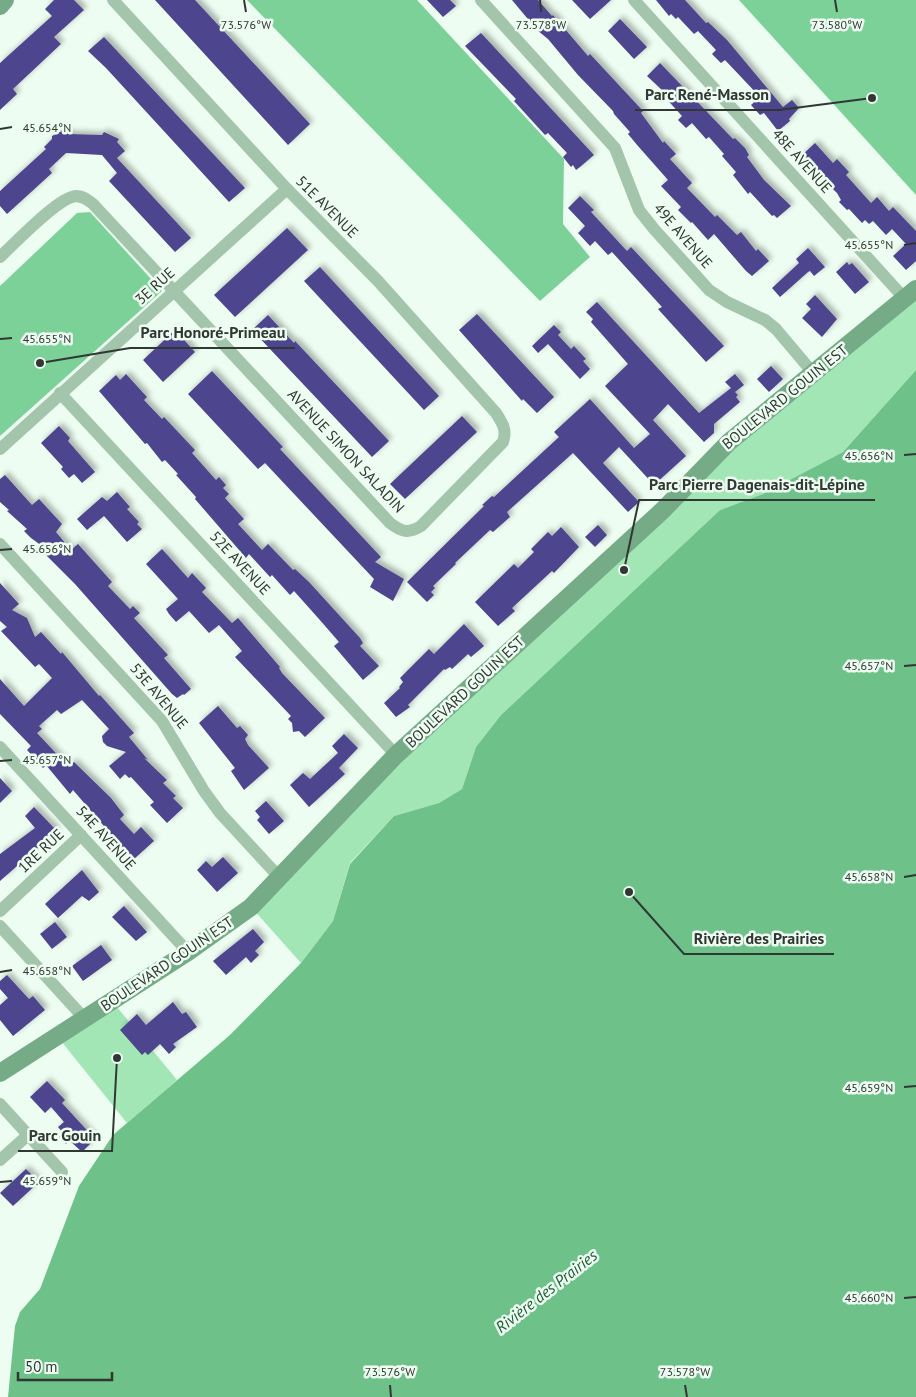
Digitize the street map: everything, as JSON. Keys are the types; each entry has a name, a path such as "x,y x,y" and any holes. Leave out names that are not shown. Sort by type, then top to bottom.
{"street":[{"path":"0,6 5,0"},
{"name":"51E AVENUE","path":"114,0 286,189 378,281 496,413 505,426 503,442"},
{"name":"49E AVENUE","path":"481,0 615,148 639,210 654,230 709,290 727,302 766,320 776,328 814,374"},
{"name":"48E AVENUE","path":"634,0 910,294"},
{"name":"3E RUE","path":"0,448 286,189"},
{"path":"0,257 61,202 73,196 84,197 93,204 175,290"},
{"name":"AVENUE SIMON SALADIN","path":"175,290 384,516 400,530 412,531 421,526 503,442"},
{"name":"BOULEVARD GOUIN EST","path":"0,1073 188,952 251,907 396,756 663,510 729,442 910,294"},
{"name":"52E AVENUE","path":"60,394 396,756"},
{"name":"53E AVENUE","path":"0,544 162,721 188,760 204,792 220,813 280,878"},
{"name":"54E AVENUE","path":"0,747 188,952"},
{"name":"1RE RUE","path":"0,911 81,835"},
{"path":"0,926 84,1018"},
{"path":"0,1104 62,1172"},
{"path":"0,1160 28,1135"}],"shaded area":[{"path":"247,0 417,0 564,159 563,224 590,257 540,301"},
{"path":"739,0 916,0 916,195"},
{"path":"90,212 162,291 0,436 0,286 77,213"},
{"path":"916,289 916,370 843,452 763,494 720,510 501,715 476,747 462,789 439,803 394,816 350,863 333,921 301,963 251,907 729,442"},
{"path":"112,1001 177,1080 127,1123 57,1036"}],"water":[{"name":"Rivière des Prairies","path":"916,370 916,1397 8,1397 15,1326 20,1312 40,1289 79,1186 113,1135 230,1035 301,963 333,921 350,864 394,816 439,803 462,789 476,747 501,715 720,510 763,494 843,452"}],"building":[{"path":"54,0 74,0 84,10 54,37 61,44 13,89 17,94 0,110 0,63 52,16 45,9"},
{"path":"155,0 195,0 310,124 288,145"},
{"path":"427,0 450,0 456,6 443,17"},
{"path":"512,0 538,0 553,15 588,56 590,54 643,111 641,113 663,143 664,141 676,154 670,159 692,183 687,188 715,217 717,215 737,235 741,232 756,251 758,249 769,261 752,276 714,234 708,240 678,210 681,207 661,186 668,180 628,134 630,132 613,111 578,75 548,39 537,30"},
{"path":"572,0 611,0 590,19"},
{"path":"656,0 685,0 706,23 708,22 727,40 783,107 792,100 799,108 789,119 790,121 778,131 764,113 760,115 751,105 760,97 725,60 721,63 712,54 716,50 698,31 694,34 678,17 676,19 671,14 669,16"},
{"path":"620,19 647,47 634,59 608,31"},
{"path":"481,33 594,155 576,170 563,157 567,153 548,133 545,135 514,101 516,99 465,46"},
{"path":"104,37 245,188 229,202 106,68 88,51"},
{"path":"660,63 733,139 735,138 745,148 749,155 747,157 764,180 791,206 777,218 774,215 772,216 750,192 748,194 733,175 736,172 722,156 724,154 709,137 706,139 692,123 686,128 678,120 682,116 662,94 664,92 647,76"},
{"path":"66,129 68,134 102,135 104,132 119,139 117,142 125,151 117,158 191,238 175,252 109,181 117,173 102,155 66,153 49,169 52,173 7,214 0,206 0,191 46,149 44,147 52,139 52,136"},
{"path":"815,143 833,163 837,159 849,172 846,175 871,203 877,197 889,211 893,207 916,231 916,261 906,270 893,256 906,244 892,229 886,235 873,221 869,224 865,220 862,223 849,209 847,210 839,202 841,200 837,193 800,157"},
{"path":"580,196 594,210 591,212 627,251 631,247 724,346 706,362 658,309 662,307 612,252 608,255 595,241 590,246 578,233 585,226 568,208"},
{"path":"287,228 308,250 235,317 214,295"},
{"path":"808,248 825,267 814,276 810,271 808,272 780,297 772,288 799,263 796,259"},
{"path":"847,262 849,265 852,263 869,282 855,294 836,272"},
{"path":"320,267 439,396 424,410 304,281"},
{"path":"815,295 837,319 822,337 802,318 811,309 806,304"},
{"path":"597,302 699,413 731,388 725,382 735,374 744,385 735,392 740,402 714,424 714,433 704,442 668,404 653,420 686,456 654,485 619,447 603,463 639,502 628,512 573,453 507,512 510,517 493,532 490,530 455,563 433,586 435,588 431,592 434,595 427,602 407,582 484,506 482,505 492,496 494,497 559,437 554,432 590,399 634,448 650,434 605,386 628,364 591,322 593,319 586,312"},
{"path":"477,314 554,397 537,413 523,399 522,401 459,330"},
{"path":"268,315 389,441 372,457 252,330"},
{"path":"554,325 561,332 558,335 571,349 574,346 586,359 583,361 590,369 580,379 548,344 538,353 532,346"},
{"path":"175,330 195,352 163,382 143,360"},
{"path":"771,366 783,379 769,392 757,379"},
{"path":"212,371 283,447 280,449 381,557 375,562 404,579 393,601 370,587 374,579 265,463 258,469 188,394"},
{"path":"126,374 147,397 144,400 162,419 164,417 195,450 192,453 216,480 219,477 226,485 223,488 229,494 225,498 244,519 238,524 262,550 268,544 293,570 295,569 309,582 360,638 363,643 360,646 379,666 363,680 334,646 339,642 294,591 290,595 249,554 246,558 195,499 196,497 176,475 178,474 165,460 162,462 99,391 116,375 120,380"},
{"path":"462,416 477,432 405,499 390,484"},
{"path":"59,426 70,438 68,441 95,472 82,483 74,474 69,478 61,469 63,467 41,443"},
{"path":"5,475 32,505 39,499 62,524 56,532 71,550 78,544 112,582 108,586 130,609 133,606 140,613 134,618 168,655 164,658 191,689 184,695 177,698 172,694 75,584 43,552 46,549 31,538 24,531 27,529 7,511 9,510 0,502 0,479"},
{"path":"117,492 130,507 127,509 139,522 137,524 142,529 127,542 104,516 87,530 77,519 102,497 107,501"},
{"path":"598,525 607,535 595,547 585,537"},
{"path":"561,527 579,547 554,573 552,571 512,608 515,611 498,626 475,602 514,564 518,568 534,552 531,549 548,532 552,536"},
{"path":"162,549 188,578 192,573 206,588 202,592 232,623 238,618 280,667 282,673 325,718 305,737 299,731 293,732 292,723 288,719 291,716 235,657 242,651 219,625 209,633 189,611 176,622 169,614 166,609 178,599 146,564"},
{"path":"0,583 19,604 12,610 27,618 35,637 41,632 61,654 62,652 99,696 134,733 129,737 148,760 144,758 167,780 163,783 176,796 173,798 183,808 167,823 150,805 154,802 131,777 129,778 125,774 120,779 109,766 126,752 107,746 103,742 102,736 109,729 82,700 61,714 57,710 39,726 42,729 37,733 69,767 74,762 111,798 124,815 120,819 134,834 141,827 154,841 133,860 73,790 70,794 46,765 43,768 27,750 31,746 0,714 0,679 24,706 52,678 39,664 35,667 1,631 7,627 0,621"},
{"path":"464,624 484,646 471,657 468,654 452,669 450,667 444,669 408,705 410,707 396,717 384,703 400,688 403,682 400,678 429,649 434,654"},
{"path":"218,706 237,728 240,726 248,735 245,739 248,745 269,768 244,790 231,771 235,768 199,723"},
{"path":"344,734 358,748 339,768 345,774 309,807 290,785 303,773 310,779 338,753 332,746"},
{"path":"0,778 12,791 0,803"},
{"path":"266,801 284,821 269,834 257,820 260,817 255,811"},
{"path":"34,807 57,831 0,881 0,854 35,828 25,816"},
{"path":"223,857 238,873 217,892 197,870 206,861 212,867"},
{"path":"82,870 99,892 89,901 82,896 58,918 45,904"},
{"path":"124,906 147,932 136,941 112,917"},
{"path":"55,922 67,937 52,949 40,934"},
{"path":"253,929 264,942 255,951 259,955 251,963 246,957 226,975 213,961"},
{"path":"101,945 112,960 83,981 72,966"},
{"path":"7,975 29,999 33,996 45,1010 13,1036 0,1020 0,1005 8,998 0,989 0,981"},
{"path":"173,1002 182,1014 186,1012 197,1027 173,1044 176,1047 169,1054 160,1044 148,1055 145,1052 142,1055 120,1030 137,1014 146,1025"},
{"path":"47,1081 65,1100 62,1103 95,1139 82,1152 70,1141 66,1144 59,1137 63,1133 58,1127 64,1122 51,1107 45,1113 30,1097"},
{"path":"26,1169 39,1182 13,1206 0,1193"}],"place":[{"name":"Parc René-Masson","path":"872,98"},
{"name":"Parc Honoré-Primeau","path":"40,363"},
{"name":"Parc Pierre Dagenais-dit-Lépine","path":"624,570"},
{"name":"Rivière des Prairies","path":"629,892"},
{"name":"Parc Gouin","path":"117,1058"}]}
